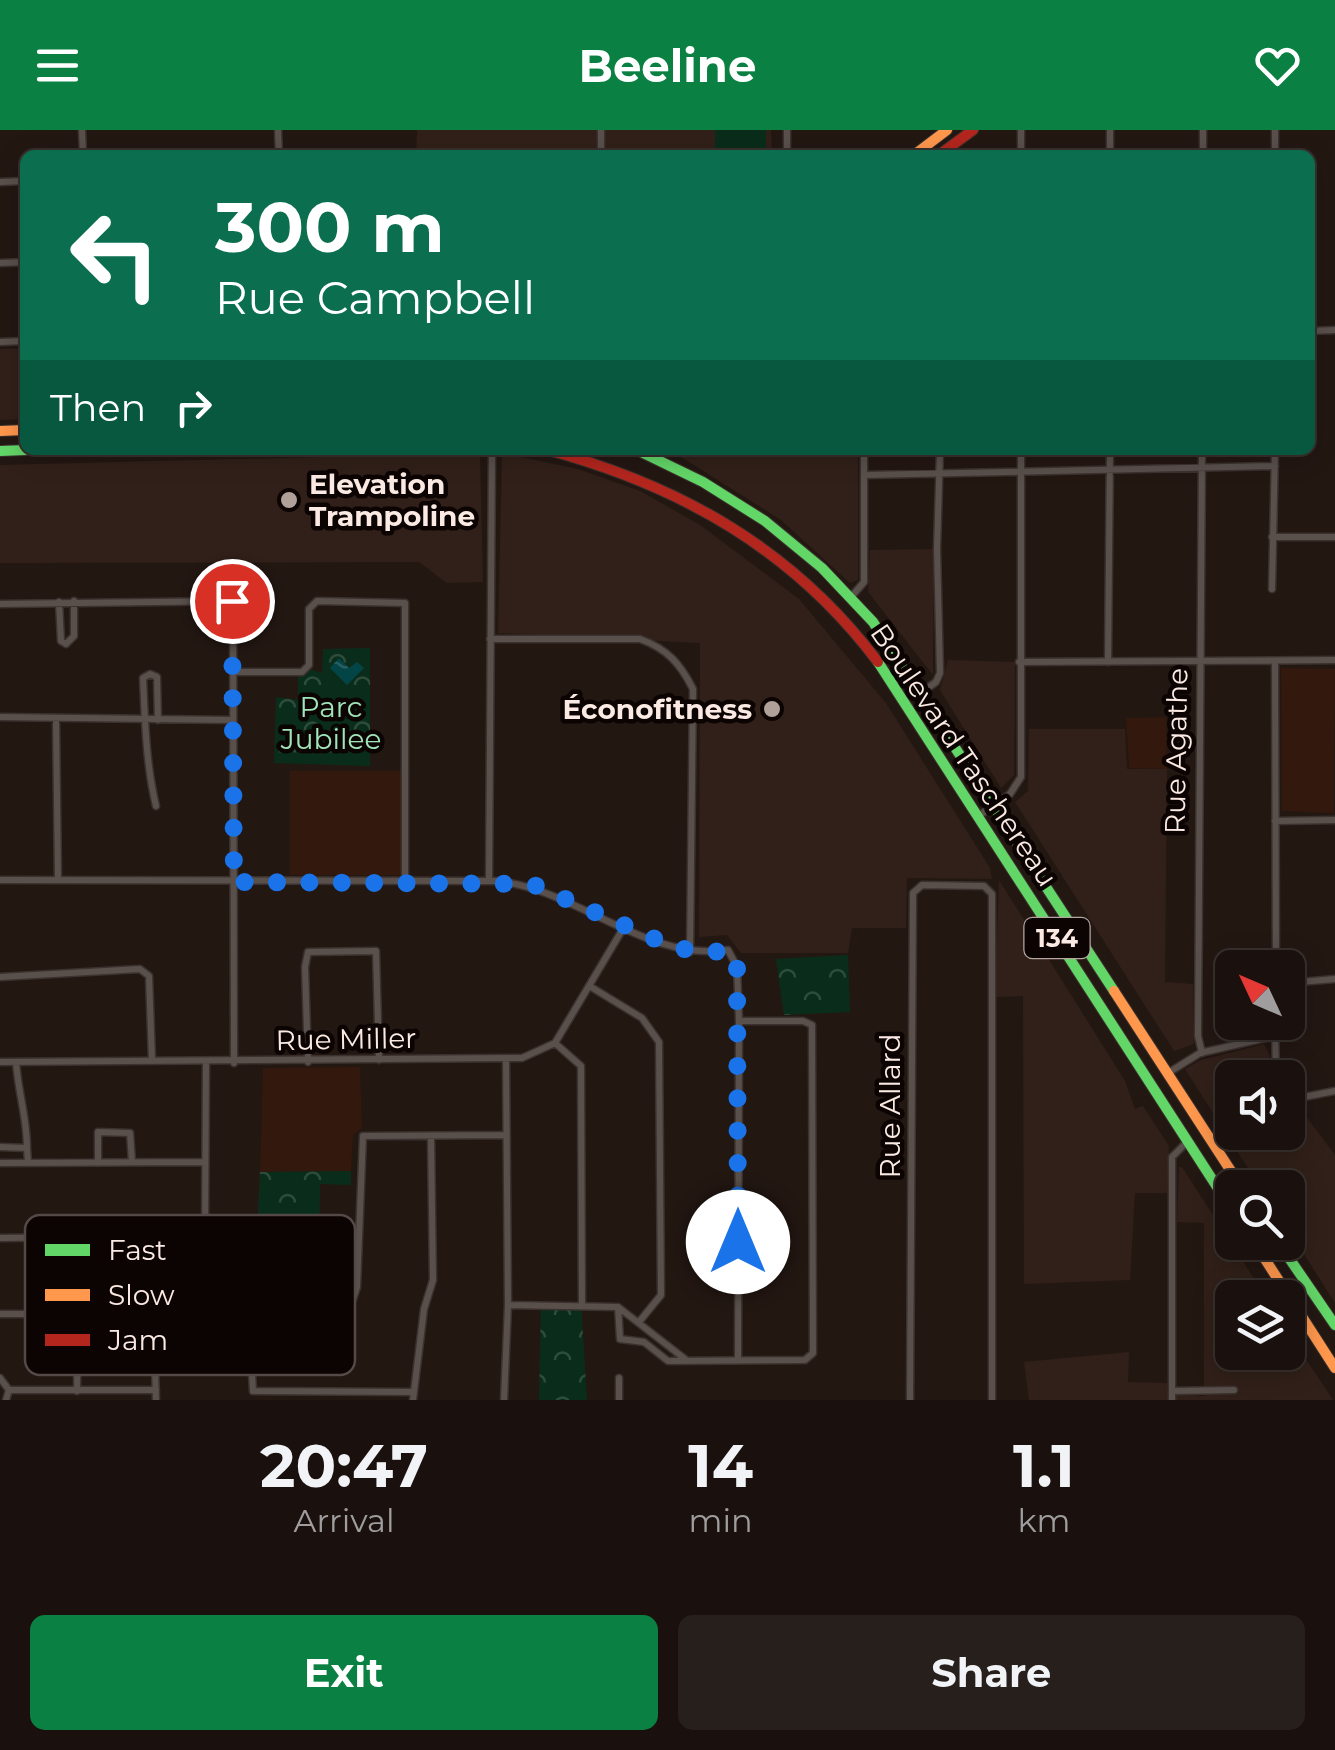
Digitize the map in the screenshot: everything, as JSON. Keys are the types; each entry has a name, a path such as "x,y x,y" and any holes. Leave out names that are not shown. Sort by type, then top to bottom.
{"main road":[{"path":"921,150 947,130"},
{"path":"946,150 973,130"},
{"name":"Boulevard Taschereau","path":"563,455 668,489 746,531 787,562 874,654 1215,1183"},
{"name":"Boulevard Taschereau","path":"649,455 705,482 761,517 851,596 922,692 1230,1170"},
{"path":"1266,1260 1335,1368"},
{"path":"1290,1260 1335,1325"}],"street":[{"path":"489,881 492,455"},
{"path":"851,596 864,580 864,455"},
{"path":"922,692 936,682 940,673 936,549 940,455"},
{"path":"978,816 1014,791 1021,778 1021,455"},
{"path":"1108,662 1110,455"},
{"name":"Rue Agathe","path":"1202,455 1198,1026 1202,1053"},
{"path":"1272,588 1275,455"},
{"path":"864,475 1022,475 1275,466"},
{"path":"1272,536 1335,536"},
{"path":"232,566 234,1063"},
{"path":"60,602 61,640 66,644 74,636 74,601"},
{"path":"0,604 232,601"},
{"path":"233,672 304,670 310,660 309,609 317,601 405,603 404,882"},
{"path":"490,639 640,638 661,647 682,666 693,688 690,952"},
{"path":"1019,662 1275,664 1335,660"},
{"path":"1275,664 1276,950"},
{"path":"156,806 147,767 143,678 150,674 157,676 158,720"},
{"path":"0,717 232,720"},
{"path":"56,718 58,879"},
{"path":"1275,822 1335,820"},
{"path":"0,880 532,884 624,927 690,952 728,950 737,968 739,1020 738,1360"},
{"name":"Rue Allard","path":"910,1400 914,892 922,885 989,888 992,1400"},
{"path":"582,1304 580,1066 555,1043 592,987 624,927"},
{"path":"308,1062 304,967 308,952 320,951 376,951 379,1060"},
{"path":"0,977 140,969 149,976 152,1060"},
{"path":"1305,982 1335,979"},
{"path":"592,987 642,1018 659,1042 661,1295 639,1322"},
{"path":"618,1308 620,1339 644,1342 668,1360 802,1360 809,1358 814,1347 812,1025 803,1021 739,1020"},
{"path":"1168,1073 1202,1053 1258,1040"},
{"name":"Rue Miller","path":"0,1062 506,1060 555,1043"},
{"path":"504,1400 508,1305 506,1060"},
{"path":"16,1062 18,1095 27,1112 28,1163"},
{"path":"206,1062 206,1215"},
{"path":"1305,1097 1335,1091"},
{"path":"98,1163 98,1132 130,1133 132,1162"},
{"path":"355,1289 363,1136 506,1135"},
{"path":"251,1375 252,1391 413,1396 424,1309 433,1280 431,1137"},
{"path":"1188,1141 1172,1157 1172,1395 1234,1390"},
{"path":"0,1147 27,1148"},
{"path":"0,1163 205,1162"},
{"path":"0,1238 25,1238"},
{"path":"508,1305 582,1304 618,1308 686,1360"},
{"path":"77,1375 77,1391"},
{"path":"156,1375 156,1400"},
{"path":"0,1378 9,1390"},
{"path":"619,1378 619,1400"},
{"path":"9,1390 156,1390"},
{"path":"6,1400 9,1390"}],"shaded area":[{"path":"417,130 771,130 772,150 416,150"},
{"path":"20,348 20,419 0,420 0,349"},
{"path":"480,455 483,582 447,583 419,562 0,563 0,465"},
{"path":"502,455 578,469 640,491 700,525 799,599 886,703 990,868 992,879 907,878 906,928 852,928 848,953 741,953 727,935 699,937 700,643 498,633"},
{"path":"678,455 858,455 858,580 850,583 781,520"},
{"path":"934,549 933,675 868,592 870,550"},
{"path":"948,660 1015,662 1014,775 1001,788 940,690"},
{"path":"1281,668 1335,669 1334,813 1282,811"},
{"path":"1166,717 1167,769 1129,768 1126,718"},
{"path":"1029,729 1125,729 1127,769 1167,769 1165,982 1193,984 1194,1044 1174,1051 1015,802 1028,791"},
{"path":"290,771 401,771 401,875 290,875"},
{"path":"999,880 1125,1081 1135,1109 1143,1106 1169,1146 1167,1193 1135,1193 1130,1280 1024,1284 1023,996 995,997"},
{"path":"1264,1044 1272,1060 1215,1060 1215,1116 1185,1069 1201,1060"},
{"path":"360,1067 362,1128 353,1135 351,1171 260,1172 263,1068"},
{"path":"1305,1115 1335,1155 1335,1303 1305,1256 1305,1170 1249,1170 1236,1150 1305,1150"},
{"path":"1182,1167 1215,1218 1215,1260 1242,1260 1255,1280 1215,1280 1215,1370 1305,1370 1305,1358 1333,1400 1029,1400 1024,1362 1129,1352 1128,1382 1167,1383 1168,1394 1204,1396 1204,1223 1177,1222"}],"green space":[{"path":"715,130 766,130 766,150 715,150"},
{"name":"Parc Jubilee","path":"370,648 370,766 274,763 276,697 298,700 298,677 306,668 322,673 323,649"},
{"path":"848,955 850,1012 784,1015 776,959"},
{"path":"351,1171 351,1185 320,1184 320,1215 258,1215 260,1172"},
{"path":"541,1303 581,1303 587,1400 539,1400"}],"water":[{"path":"339,658 349,668 357,662 364,668 347,685 330,668"}],"traffic: fast":[{"path":"0,451 20,450"},
{"path":"647,455 703,482 765,521 822,568 873,622 1114,991"},
{"path":"878,662 1215,1184"},
{"path":"1290,1260 1335,1325"}],"traffic: slow":[{"path":"921,150 947,130"},
{"path":"0,431 20,430"},
{"path":"1114,991 1230,1170"},
{"path":"1266,1260 1335,1368"}],"traffic: jam":[{"path":"946,150 973,130"},
{"path":"564,455 689,503 772,555 845,622 878,662"}],"place":[{"name":"Elevation Trampoline","path":"289,500"},
{"name":"Éconofitness","path":"772,709"}],"route":[{"path":"232,601 234,882 532,884 673,947 706,953 728,950 737,968 739,1020 738,1242"}]}
